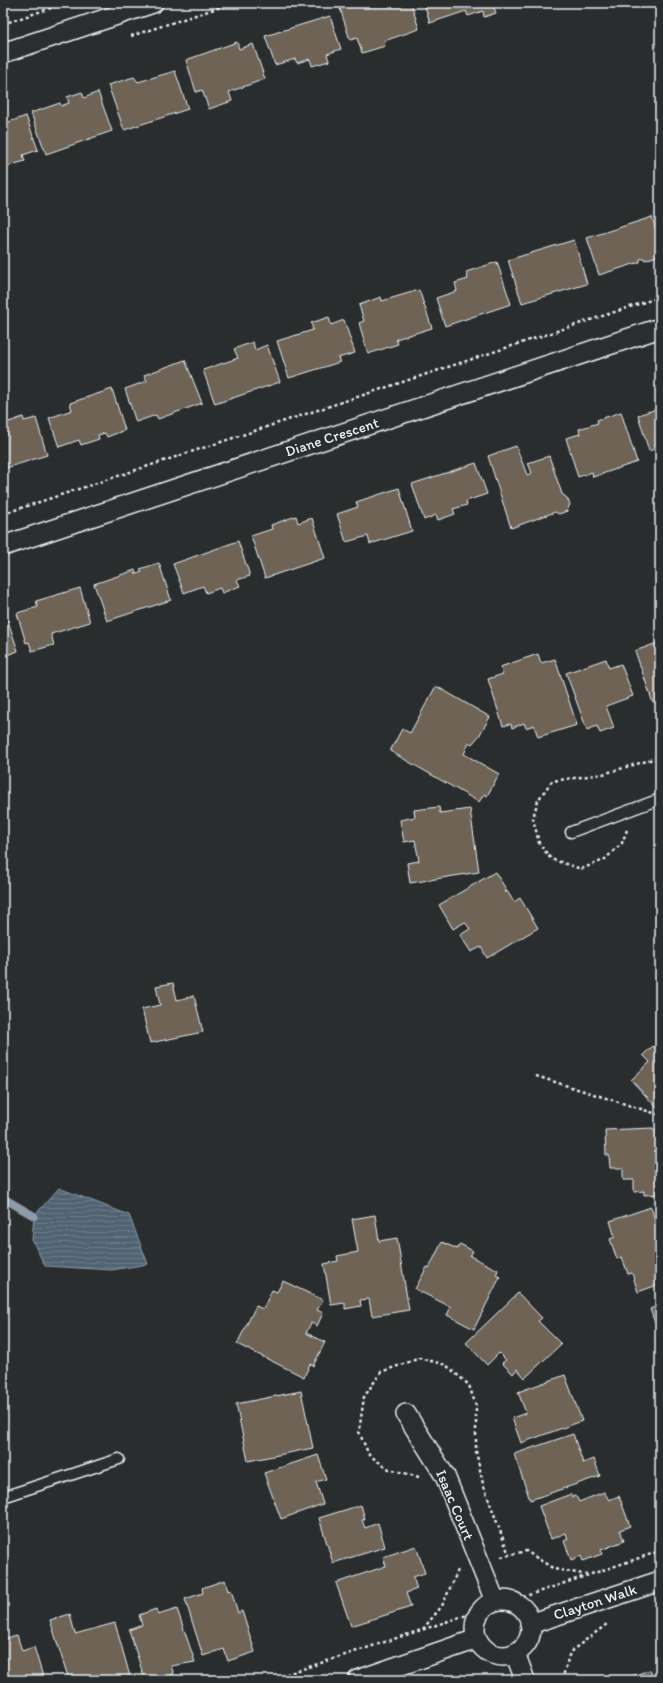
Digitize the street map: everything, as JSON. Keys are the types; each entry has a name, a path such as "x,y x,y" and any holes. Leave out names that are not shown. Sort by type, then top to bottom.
{"street":[{"path":"3,53 132,6 153,3"},
{"name":"Diane Crescent","path":"3,546 660,328"},
{"name":"Isaac Court","path":"406,1414 445,1476 497,1604"},
{"name":"Clayton Walk","path":"530,1624 660,1581"},
{"path":"507,1600 518,1604 526,1613 530,1624 530,1633 522,1648 515,1653 504,1656 493,1654 483,1648 477,1639 474,1627 478,1616 485,1607 507,1600"},
{"path":"358,1680 477,1639"},
{"path":"515,1653 525,1680"}],"lane":[{"path":"571,832 660,799"},
{"path":"3,1497 119,1459"}],"path":[{"path":"3,24 71,3"},
{"path":"3,514 660,297"},
{"path":"536,1076 660,1115"},
{"path":"269,1680 660,1551"},
{"path":"562,1680 570,1652 610,1621"}],"water":[{"path":"59,1188 129,1215 148,1264 112,1270 45,1266 32,1240 34,1216"}],"building":[{"path":"357,3 411,3 419,29 384,41 385,46 362,53 357,38 350,40 340,8"},
{"path":"424,3 492,3 496,13 484,17 483,11 468,16 466,11 430,23"},
{"path":"330,16 341,49 327,54 329,61 312,66 310,59 297,63 295,59 275,65 265,36"},
{"path":"237,42 239,49 253,44 265,79 229,92 232,101 209,109 202,90 196,92 186,60"},
{"path":"175,71 188,109 124,130 108,85 134,77 138,82"},
{"path":"82,92 84,98 98,92 112,131 46,154 31,113 60,103 61,106 69,103 67,97"},
{"path":"26,116 38,150 23,155 25,161 8,166 6,161 3,161 3,124"},
{"path":"652,217 660,243 660,255 645,260 644,258 640,259 640,262 599,275 587,238"},
{"path":"574,240 587,284 522,303 508,260"},
{"path":"497,262 511,304 445,326 436,298 457,291 455,283 468,279 466,272"},
{"path":"419,290 432,328 396,339 398,344 368,354 359,323 364,321 359,305 381,297 382,301"},
{"path":"329,317 331,325 344,320 355,353 338,358 340,362 289,378 277,341 313,330 311,323"},
{"path":"253,342 255,350 267,345 280,382 215,404 203,370 238,358 234,349"},
{"path":"185,360 202,403 158,419 156,415 136,422 125,389 147,381 144,375"},
{"path":"112,389 125,430 107,437 105,433 98,435 99,439 81,445 79,440 59,447 49,418 72,410 70,403"},
{"path":"660,408 660,447 649,451 638,415"},
{"path":"621,412 637,462 593,477 592,472 578,477 566,438 580,434 579,429 598,423 597,420"},
{"path":"23,417 24,421 36,418 47,455 3,469 3,428 5,428 3,424"},
{"path":"516,446 527,475 532,473 528,463 549,456 562,494 567,498 570,504 567,511 559,514 555,512 511,528 488,456"},
{"path":"476,463 487,494 466,501 467,505 453,509 455,514 438,520 436,515 424,520 412,484"},
{"path":"399,488 412,531 370,544 368,536 346,542 337,514 358,507 356,502"},
{"path":"296,516 298,523 312,518 325,558 265,578 251,536 272,529 271,525"},
{"path":"238,541 250,576 237,580 240,586 222,593 220,588 206,593 203,586 184,593 173,564"},
{"path":"159,563 171,600 107,621 94,584 135,570 136,574 142,572 140,569"},
{"path":"80,588 90,622 51,634 54,645 32,651 29,642 26,643 17,613 38,607 36,601"},
{"path":"7,618 18,651 4,656 6,662 3,664 3,619"},
{"path":"660,642 660,701 653,703 635,651"},
{"path":"538,654 541,663 555,659 577,725 538,737 534,725 526,728 524,723 512,728 511,724 503,726 488,679 503,674 500,667"},
{"path":"606,659 609,668 621,664 633,696 606,706 614,728 600,733 597,726 587,730 566,673"},
{"path":"436,686 490,717 479,736 472,744 469,743 464,754 499,774 487,796 484,794 479,802 390,751 402,729 410,733"},
{"path":"439,807 440,813 470,809 479,872 410,883 407,863 419,861 415,840 404,842 400,820 415,817 414,810"},
{"path":"495,872 506,889 505,893 507,891 514,902 520,898 538,928 487,958 481,947 471,952 460,935 470,929 465,922 453,929 439,905"},
{"path":"173,983 177,1000 194,996 203,1032 150,1043 142,1009 160,1005 156,986"},
{"path":"653,1046 660,1052 660,1111 631,1080 650,1062 643,1055"},
{"path":"653,1128 653,1130 660,1130 660,1194 644,1195 644,1191 634,1192 634,1180 623,1180 623,1168 610,1168 609,1155 606,1155 605,1130"},
{"path":"651,1207 656,1223 660,1221 660,1284 638,1292 632,1273 628,1274 622,1257 617,1259 610,1239 615,1237 610,1221"},
{"path":"375,1215 379,1241 397,1238 409,1310 372,1316 369,1299 360,1300 361,1306 345,1309 345,1303 331,1305 324,1264 338,1261 337,1256 358,1252 352,1219"},
{"path":"442,1242 457,1249 460,1244 473,1251 470,1256 498,1270 496,1275 500,1277 474,1329 447,1315 451,1307 415,1289 427,1267 429,1268"},
{"path":"283,1281 323,1300 317,1310 323,1313 317,1326 311,1323 306,1333 325,1342 313,1366 310,1364 304,1377 237,1344 256,1306 263,1309 272,1290 277,1292"},
{"path":"518,1293 542,1318 538,1321 561,1344 525,1378 517,1369 513,1374 502,1363 506,1360 499,1353 487,1365 466,1343"},
{"path":"660,1305 660,1337 650,1309"},
{"path":"565,1375 582,1421 521,1443 512,1418 526,1413 518,1392"},
{"path":"301,1391 313,1448 248,1461 236,1404"},
{"path":"573,1434 583,1463 594,1459 600,1476 530,1500 514,1454"},
{"path":"318,1455 326,1479 316,1482 323,1504 281,1519 264,1473"},
{"path":"604,1492 609,1500 619,1496 630,1526 620,1530 624,1541 601,1550 602,1554 583,1561 581,1556 571,1560 564,1541 568,1539 566,1533 551,1539 539,1506 571,1494 573,1497 576,1496 579,1502"},
{"path":"361,1505 365,1519 362,1520 365,1528 378,1523 385,1547 333,1563 319,1518"},
{"path":"416,1546 425,1573 413,1577 417,1589 406,1593 411,1607 351,1626 336,1583 386,1566 383,1557"},
{"path":"225,1580 228,1591 231,1590 238,1613 242,1611 255,1652 228,1661 224,1649 203,1656 185,1599 203,1593 202,1588"},
{"path":"156,1609 158,1615 177,1609 195,1662 171,1666 174,1674 154,1680 145,1680 129,1630 142,1625 139,1615"},
{"path":"70,1614 75,1634 115,1623 131,1680 69,1680 50,1620"},
{"path":"17,1635 22,1651 34,1647 44,1680 3,1680 3,1639"},
{"path":"650,1670 654,1680 620,1680"}],"waterway":[{"path":"3,1198 34,1216"}]}
